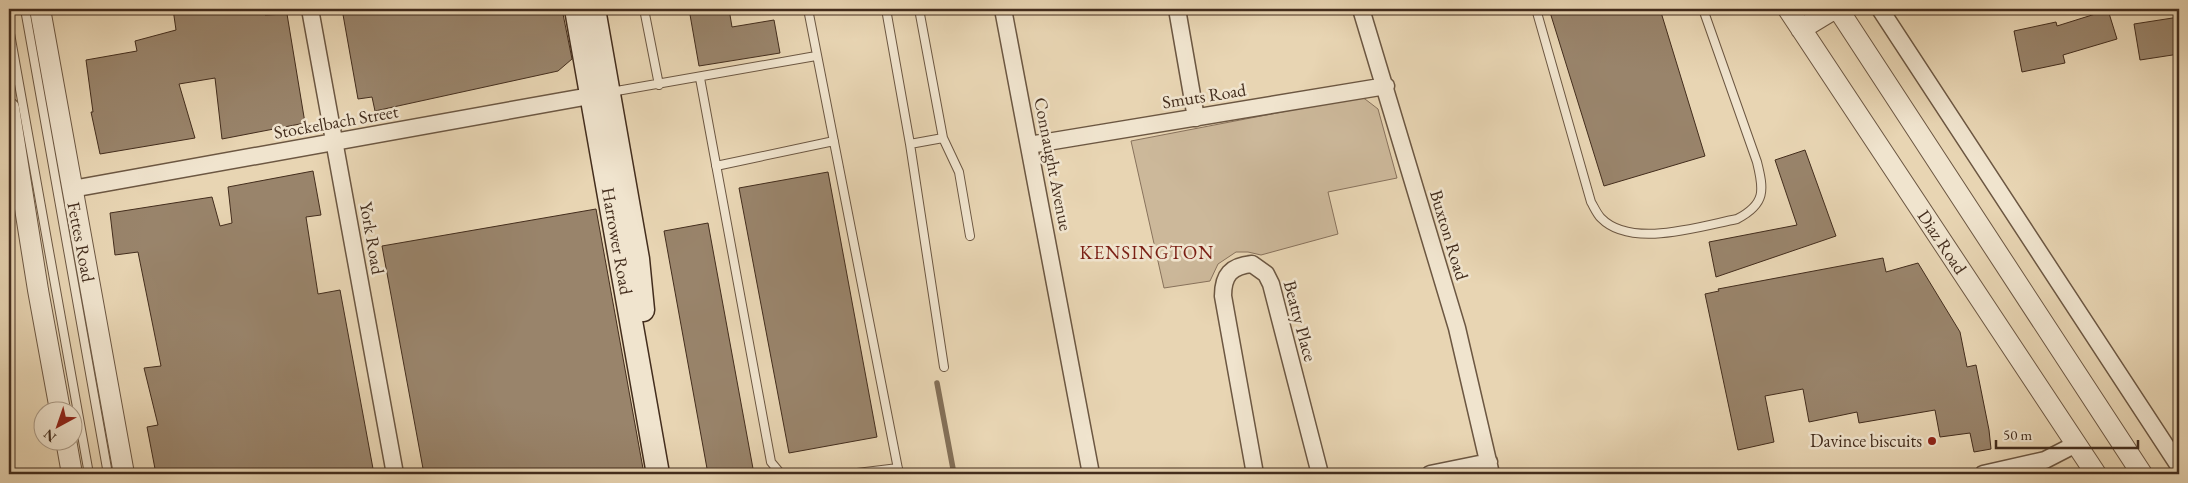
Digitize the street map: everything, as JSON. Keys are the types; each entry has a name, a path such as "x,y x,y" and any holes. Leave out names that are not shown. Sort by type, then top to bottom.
{"main road":[{"name":"Harrower Road","path":"576,9 600,95 638,259 645,335 669,474"},
{"name":"Harrower Road","path":"594,9 600,95 658,474"}],"street":[{"name":"Fettes Road","path":"40,9 124,474"},
{"name":"York Road","path":"310,9 395,474"},
{"name":"Connaught Avenue","path":"1003,9 1091,474"},
{"path":"1176,9 1196,118"},
{"name":"Buxton Road","path":"1361,9 1386,86 1412,182 1457,328 1490,468"},
{"name":"Diaz Road","path":"1788,9 2096,474"},
{"path":"1801,29 1834,9"},
{"path":"1838,9 2142,474"},
{"path":"1880,9 2179,466"},
{"name":"Smuts Road","path":"1029,145 1386,86"},
{"name":"Stockelbach Street","path":"72,190 600,95"},
{"path":"9,108 38,290 58,400"},
{"name":"Beatty Place","path":"1255,474 1222,296 1225,277 1231,270 1243,265 1252,264 1266,274 1271,284 1320,474"},
{"path":"1983,474 2045,460 2076,444"},
{"path":"68,450 72,474"},
{"path":"1430,474 1490,468"}],"lane":[{"path":"25,9 108,474"},
{"path":"644,9 659,85"},
{"path":"808,9 898,471 849,474"},
{"path":"886,9 910,144 944,367"},
{"path":"919,9 942,138 959,172 970,236"},
{"path":"1536,9 1591,202 1597,213 1609,224 1619,229 1633,233 1664,234 1737,219 1748,214 1762,196 1763,187 1756,162 1703,9"},
{"path":"9,28 89,474"},
{"path":"600,95 816,56"},
{"path":"700,78 771,462 781,474"},
{"path":"910,144 942,138"},
{"path":"716,166 834,142"}],"shaded area":[{"path":"1360,97 1378,109 1397,178 1328,192 1338,234 1261,255 1236,252 1218,264 1210,281 1164,288 1131,141"}],"building":[{"path":"173,9 264,9 265,15 287,14 305,123 222,139 215,78 179,84 195,138 100,154 91,112 93,112 86,60 137,51 135,41 176,30"},
{"path":"342,9 562,9 572,59 558,71 375,111 372,97 358,99"},
{"path":"689,9 729,9 732,27 774,20 780,53 699,66"},
{"path":"1549,9 1660,9 1705,156 1604,186"},
{"path":"2108,10 2117,39 2063,55 2065,63 2022,72 2014,31 2056,22 2057,26"},
{"path":"2179,17 2179,54 2140,60 2134,24"},
{"path":"1805,150 1836,236 1716,277 1709,242 1797,225 1775,160"},
{"path":"313,171 321,215 306,217 318,294 340,290 374,474 156,474 147,427 158,425 144,368 161,366 138,252 115,255 110,213 212,197 220,226 232,223 228,187"},
{"path":"828,172 877,437 789,453 739,188"},
{"path":"596,209 644,474 424,474 382,246"},
{"path":"708,223 754,474 708,474 664,231"},
{"path":"1883,258 1886,272 1918,263 1960,332 1967,367 1976,365 1991,449 1974,452 1970,433 1940,437 1935,410 1859,423 1857,412 1809,422 1803,389 1765,396 1774,442 1738,450 1705,294 1719,291 1718,289"}],"waterway":[{"path":"937,383 954,474"}],"place":[{"name":"Davince biscuits","path":"1932,441"}],"district":[{"name":"KENSINGTON","path":"1147,252"}]}
